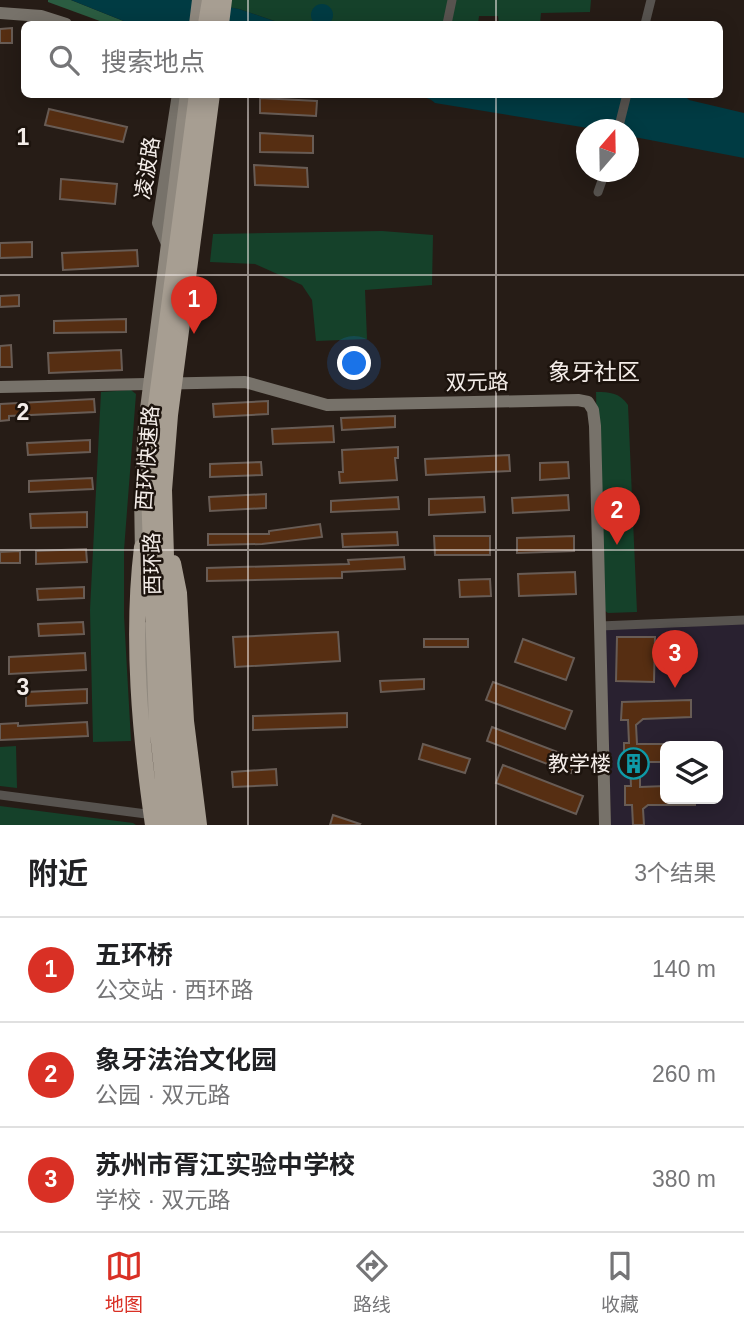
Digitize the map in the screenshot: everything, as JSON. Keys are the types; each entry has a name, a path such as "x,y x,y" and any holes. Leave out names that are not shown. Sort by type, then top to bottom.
{"highway":[{"path":"206,21 209,0"},
{"path":"221,21 224,0"},
{"name":"西环快速路","path":"160,822 148,500 155,412 196,98"},
{"name":"西环快速路","path":"184,825 172,723 164,490 170,415 211,98"},
{"path":"164,523 179,593 186,721 199,825"}],"main road":[{"path":"196,21 199,0"},
{"path":"228,21 231,0"},
{"name":"西环路","path":"160,822 149,726 141,491 150,384 186,98"},
{"name":"西环路","path":"193,825 180,724 172,491 181,382 217,98"},
{"path":"156,796 189,794"}],"street":[{"path":"448,21 452,0"},
{"path":"646,21 651,0"},
{"path":"0,13 41,16 57,21"},
{"name":"凌波路","path":"168,246 158,223 177,98"},
{"path":"621,119 626,98"},
{"path":"597,192 601,182"},
{"name":"双元路","path":"0,387 245,382 327,405 578,400 588,402 593,410 595,426 600,626"},
{"path":"605,825 600,626 744,620"},
{"path":"0,795 160,822"}],"shaded area":[{"path":"744,624 744,825 611,825 605,629"}],"green space":[{"path":"71,0 124,21 100,21 48,2"},
{"path":"186,0 591,0 590,12 541,13 540,21 499,21 498,16 479,16 478,21 274,21 239,9"},
{"path":"382,231 433,235 432,285 365,290 367,339 316,341 312,300 302,285 255,264 210,262 213,234"},
{"path":"131,390 136,394 124,550 124,616 131,741 93,742 90,610 101,392"},
{"path":"596,392 614,394 628,405 637,612 608,613 601,608"},
{"path":"16,746 17,788 0,786 0,747"},
{"path":"0,806 133,823 136,825 0,825"}],"water":[{"path":"71,0 190,0 239,9 274,21 124,21"},
{"path":"318,5 326,5 332,11 331,21 312,19 312,11"},
{"path":"424,98 687,98 744,113 744,158 639,138 639,119 576,119 576,126 435,103"}],"building":[{"path":"12,28 12,43 0,43 0,29"},
{"path":"260,98 317,101 316,116 260,113"},
{"path":"49,109 127,127 123,142 45,125"},
{"path":"260,133 313,136 313,153 260,152"},
{"path":"254,165 307,168 308,187 255,185"},
{"path":"61,179 117,184 115,204 60,199"},
{"path":"32,242 32,257 0,258 0,243"},
{"path":"137,250 138,266 63,270 62,253"},
{"path":"19,295 19,306 0,307 0,296"},
{"path":"126,319 126,332 54,333 54,321"},
{"path":"11,345 12,367 0,367 0,346"},
{"path":"121,350 122,370 49,373 48,353"},
{"path":"94,399 95,412 9,416 9,420 0,421 0,404"},
{"path":"268,401 268,414 214,417 213,404"},
{"path":"395,416 395,427 342,430 341,418"},
{"path":"333,426 334,442 273,444 272,429"},
{"path":"90,440 90,452 28,455 27,443"},
{"path":"398,447 398,458 395,458 397,480 340,483 339,472 343,472 342,450"},
{"path":"509,455 510,471 426,475 425,459"},
{"path":"261,462 262,475 210,477 210,464"},
{"path":"568,462 569,478 540,480 540,463"},
{"path":"92,478 93,489 29,492 29,481"},
{"path":"266,494 266,508 210,511 209,497"},
{"path":"568,495 569,510 513,513 512,498"},
{"path":"398,497 399,509 331,512 331,501"},
{"path":"484,497 485,512 429,515 429,499"},
{"path":"87,512 87,527 31,528 30,514"},
{"path":"320,524 322,537 262,544 208,545 208,534 269,534 269,531"},
{"path":"397,532 398,545 343,547 342,534"},
{"path":"434,536 490,536 490,555 435,555"},
{"path":"574,536 574,551 517,553 517,538"},
{"path":"86,549 87,562 36,564 36,551"},
{"path":"20,551 20,563 0,563 0,552"},
{"path":"404,557 405,569 342,572 342,578 207,581 207,568 349,564 348,560"},
{"path":"575,572 576,594 519,596 518,574"},
{"path":"490,579 491,596 460,597 459,580"},
{"path":"84,587 84,598 38,600 37,589"},
{"path":"83,622 84,634 39,636 38,624"},
{"path":"338,632 340,661 235,667 233,637"},
{"path":"617,637 655,637 654,682 616,681"},
{"path":"424,639 468,639 468,647 424,647"},
{"path":"523,639 574,658 566,680 515,662"},
{"path":"85,653 86,670 9,674 9,657"},
{"path":"424,679 424,689 381,692 380,681"},
{"path":"493,682 572,711 565,729 486,700"},
{"path":"87,689 87,703 26,706 26,692"},
{"name":"教学楼","path":"691,700 691,717 643,719 636,725 637,744 660,744 660,762 645,762 640,768 640,787 660,786 660,804 695,805 648,805 643,809 644,825 633,825 632,805 625,805 625,786 631,786 630,764 624,764 624,743 629,743 628,720 621,720 622,702"},
{"path":"347,713 347,727 253,730 253,716"},
{"path":"87,722 88,736 0,740 0,724 18,723 18,726"},
{"path":"492,727 576,759 571,773 487,741"},
{"path":"423,744 470,759 465,773 419,759"},
{"path":"503,765 583,796 576,814 496,783"},
{"path":"276,769 277,785 233,787 232,772"},
{"path":"333,815 360,824 330,825"}],"place":[{"name":"五环桥","path":"194,334"},
{"name":"象牙法治文化园","path":"617,545"},
{"name":"苏州市胥江实验中学校","path":"675,688"},
{"name":"教学楼","path":"634,763"}],"district":[{"name":"象牙社区","path":"594,372"}]}
